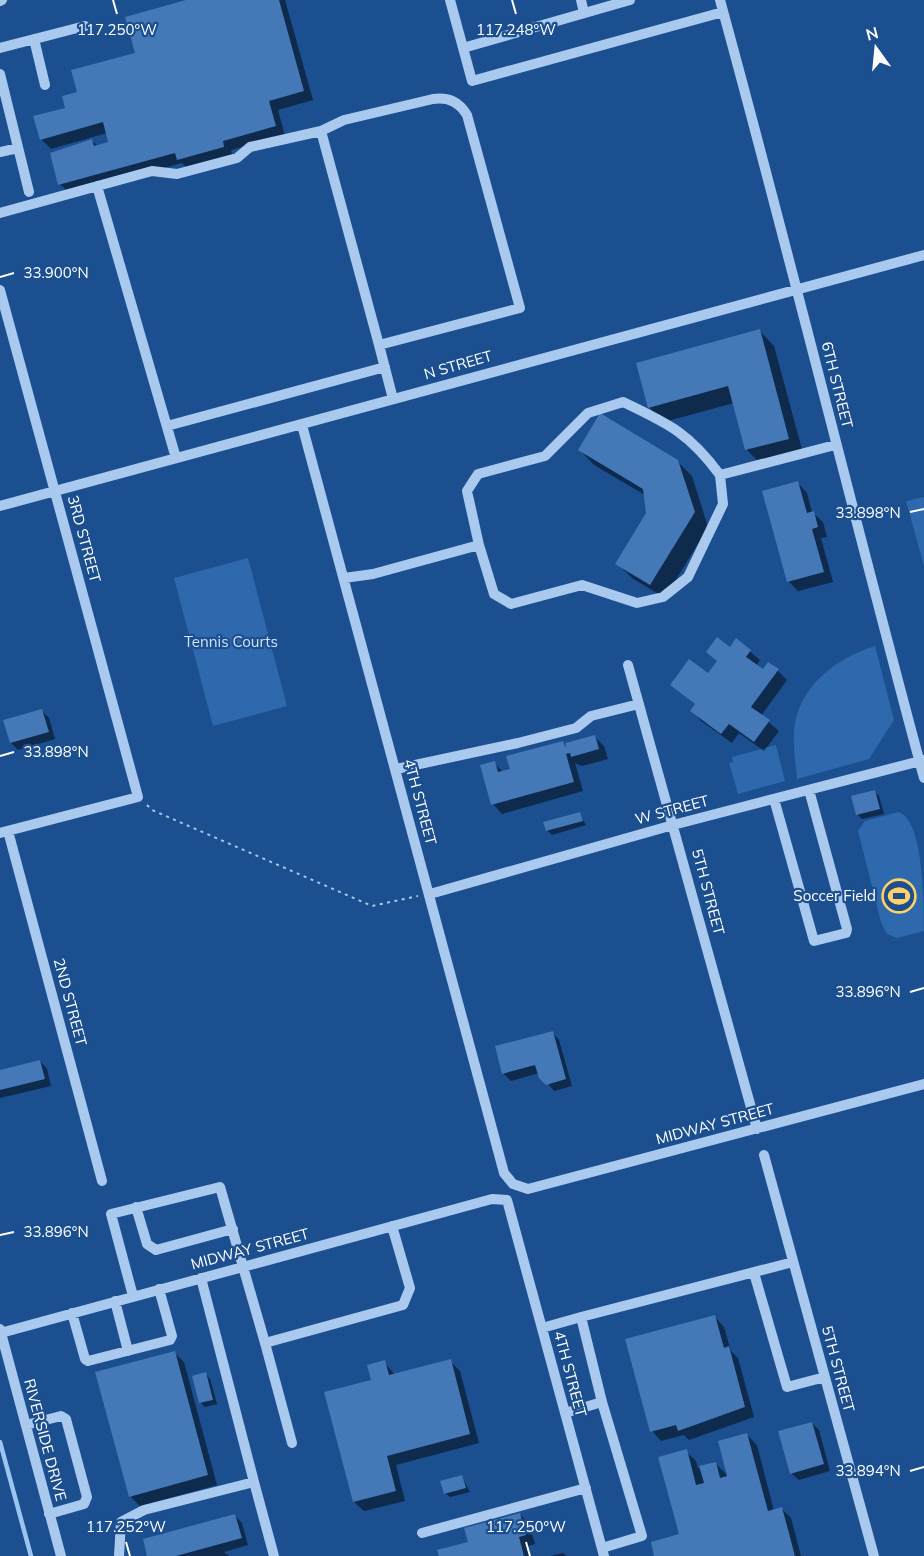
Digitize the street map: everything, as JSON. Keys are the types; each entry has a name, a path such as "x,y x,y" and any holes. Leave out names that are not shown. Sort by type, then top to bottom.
{"street":[{"path":"450,0 472,81 723,12"},
{"path":"581,0 584,13"},
{"path":"463,48 630,0"},
{"name":"6TH STREET","path":"720,0 922,761 924,778"},
{"path":"0,48 85,26"},
{"path":"34,39 45,85"},
{"path":"1,80 29,192"},
{"path":"0,213 152,171 177,174 237,158 250,147 321,131 344,120 444,98 460,105 467,115 520,308 379,345"},
{"path":"321,131 393,399"},
{"path":"0,152 18,148"},
{"path":"97,186 162,418 167,426 176,458"},
{"name":"N STREET","path":"0,506 924,255"},
{"name":"3RD STREET","path":"0,290 138,797"},
{"path":"167,426 385,367"},
{"path":"623,402 672,425 702,451 720,475 723,504 687,577 663,597 637,603 582,585 511,604 494,594 479,545 467,491 478,474 545,456 588,413 623,402"},
{"name":"4TH STREET","path":"302,424 504,1173 513,1185"},
{"path":"720,475 836,444"},
{"path":"344,578 373,574 479,545"},
{"name":"5TH STREET","path":"628,665 756,1129"},
{"path":"396,769 576,728 591,716 639,704"},
{"name":"W STREET","path":"430,894 674,825 922,761"},
{"path":"774,799 814,941 846,933 847,929 809,790"},
{"path":"4,832 138,797"},
{"name":"2ND STREET","path":"4,832 102,1181"},
{"name":"MIDWAY STREET","path":"513,1185 528,1189 924,1083"},
{"name":"5TH STREET","path":"764,1155 874,1556"},
{"path":"133,1296 111,1214 216,1186 223,1191 292,1443"},
{"name":"MIDWAY STREET","path":"0,1331 492,1199 507,1200"},
{"name":"4TH STREET","path":"507,1200 603,1552"},
{"path":"136,1207 147,1244 156,1250 233,1229"},
{"path":"265,1343 403,1305 410,1287 392,1226"},
{"path":"542,1328 793,1262"},
{"path":"754,1273 787,1387 825,1377"},
{"path":"201,1278 274,1556"},
{"path":"72,1313 85,1359 88,1362 170,1340 172,1336 159,1289"},
{"path":"114,1301 129,1351"},
{"path":"581,1317 602,1402 642,1536 603,1552"},
{"name":"RIVERSIDE DRIVE","path":"0,1331 61,1556"},
{"path":"565,1413 602,1402"},
{"path":"26,1425 61,1416 66,1419 72,1441 87,1497 84,1504 50,1514"},
{"path":"119,1556 121,1522 144,1510 254,1482"},
{"path":"422,1533 585,1488"}],"path":[{"path":"138,797 152,810 372,906 430,894"}],"green space":[{"path":"924,497 924,566 906,501"},
{"name":"Tennis Courts","path":"248,558 287,706 213,726 174,578"},
{"path":"875,646 894,720 869,759 797,779 794,732 802,701 821,677 833,667 860,651"},
{"path":"776,745 785,781 738,794 729,763 733,762 732,757"},
{"name":"Soccer Field","path":"898,812 907,818 918,846 923,884 924,931 897,938 887,934 881,922 858,831 865,821"}],"building":[{"path":"186,0 279,0 304,91 269,101 276,126 223,141 224,147 177,160 175,153 58,185 50,153 92,139 94,146 108,142 103,122 40,140 33,116 65,108 62,96 77,92 71,70 135,53 125,17"},
{"path":"760,329 789,439 745,450 728,386 648,408 636,363"},
{"path":"600,413 678,460 695,512 650,585 615,564 646,513 643,489 578,450"},
{"path":"798,481 807,513 814,511 818,527 812,529 824,572 787,582 762,491"},
{"path":"717,637 730,647 736,638 751,650 746,657 763,669 768,662 779,669 751,707 770,720 754,742 729,724 721,734 690,711 695,704 670,685 689,659 708,673 717,661 706,652"},
{"path":"42,709 49,732 10,743 3,720"},
{"path":"595,735 599,749 571,757 570,753 566,754 574,782 491,805 480,765 495,761 498,772 510,769 506,756 563,741 566,748 565,743"},
{"path":"875,790 880,809 856,815 851,796"},
{"path":"580,812 583,821 546,831 543,822"},
{"path":"553,1031 566,1079 546,1085 539,1078 535,1065 502,1074 495,1046"},
{"path":"40,1060 45,1079 0,1090 0,1070"},
{"path":"715,1315 724,1348 729,1346 745,1407 678,1431 676,1425 650,1432 625,1339"},
{"path":"175,1351 208,1475 129,1497 95,1372"},
{"path":"451,1359 470,1434 387,1456 396,1491 353,1502 324,1392 371,1380 367,1365 385,1360 389,1375"},
{"path":"206,1372 213,1400 199,1403 192,1376"},
{"path":"812,1422 824,1464 790,1474 778,1431"},
{"path":"747,1433 768,1511 782,1507 795,1556 654,1556 651,1542 679,1534 658,1457 687,1449 696,1485 704,1483 699,1466 716,1462 720,1478 727,1476 718,1441"},
{"path":"462,1475 466,1488 444,1494 440,1481"},
{"path":"520,1513 526,1535 519,1537 524,1556 439,1556 437,1550 468,1542 464,1528"},
{"path":"235,1514 242,1538 176,1556 147,1556 143,1539"}],"waterway":[{"path":"0,1442 31,1556"}],"place":[{"name":"Soccer Field","path":"899,896"}]}
